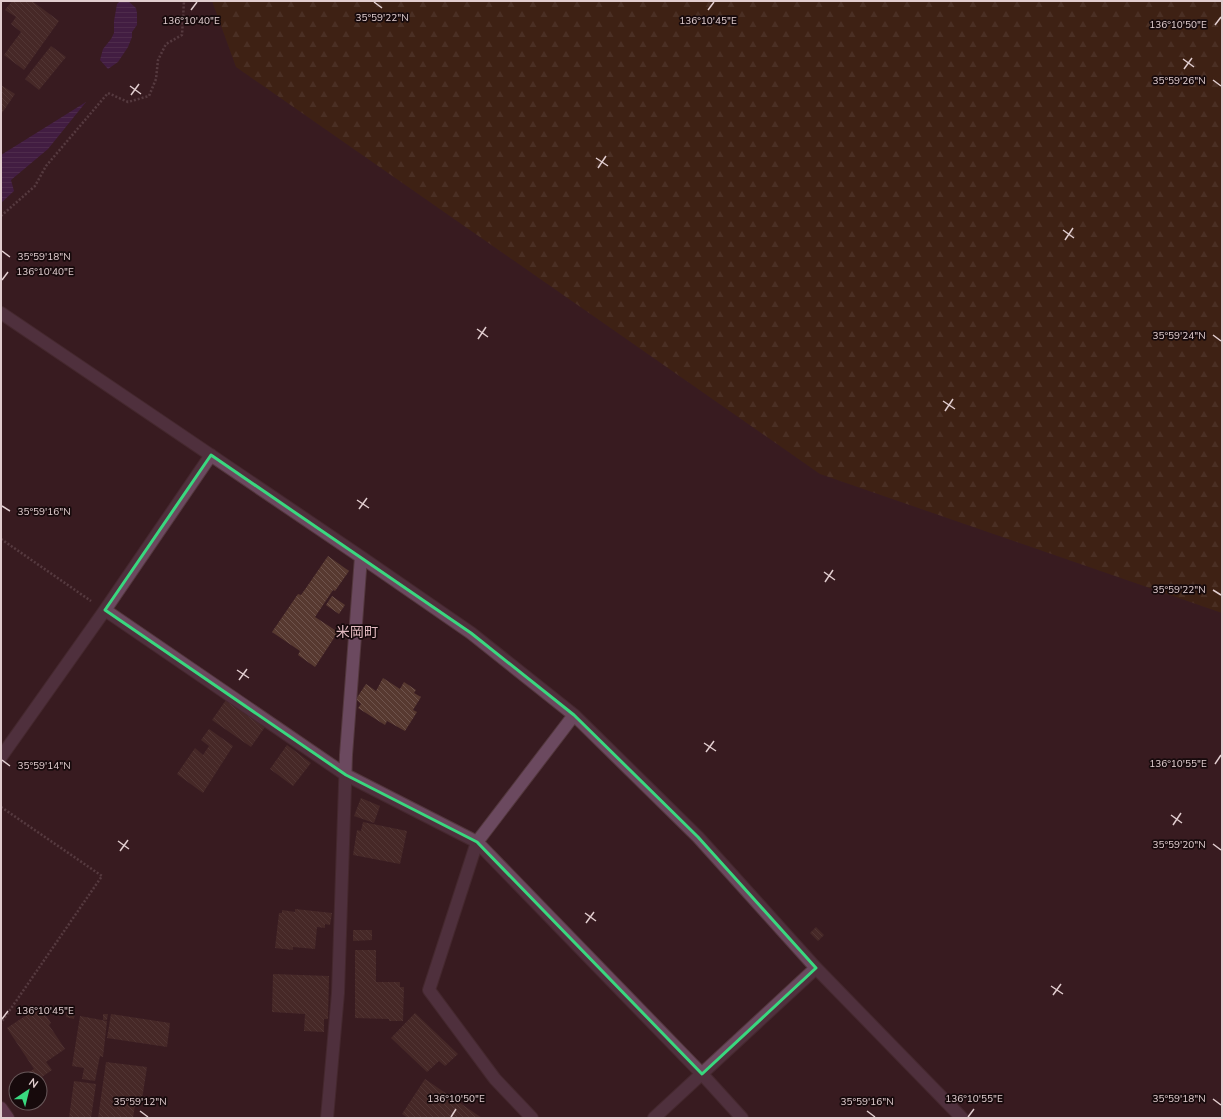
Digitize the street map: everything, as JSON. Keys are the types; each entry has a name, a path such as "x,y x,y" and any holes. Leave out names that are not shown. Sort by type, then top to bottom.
{"main road":[{"path":"1,1108 8,1118"}],"street":[{"path":"1,313 471,633 574,715 698,837 816,968 962,1118"},
{"path":"1,757 105,610 211,455"},
{"path":"327,1118 338,993 346,774 361,557"},
{"path":"105,610 346,774 477,842 702,1074 742,1118"},
{"path":"532,1118 495,1079 430,990 477,842 574,715"},
{"path":"654,1118 816,968"}],"path":[{"path":"1,216 35,186 46,166 108,93 128,102 149,96 156,78 158,60 166,44 182,35 184,1"},
{"path":"1,539 105,610"},
{"path":"1,806 102,876 1,1023"}],"highlighted area":[{"path":"211,455 471,633 574,715 698,837 816,968 702,1074 477,842 346,775 105,610"}],"green space":[{"path":"212,1 1222,1 1222,613 820,474 236,67"}],"shaded area":[{"path":"120,1 128,1 136,8 137,25 132,32 132,37 128,47 118,62 108,69 100,60 103,49 114,33 114,21 117,4"},
{"path":"86,102 48,149 11,180 14,191 1,203 1,155"}],"building":[{"path":"12,1 32,1 59,21 24,70 4,55 21,32 11,24 16,17 5,10"},
{"path":"51,46 66,57 39,90 25,79"},
{"path":"1,85 15,94 2,113 1,112"},
{"path":"328,556 349,571 335,591 333,590 315,617 338,632 315,667 298,655 300,651 272,632 298,594 301,595"},
{"path":"332,596 345,605 339,614 326,605"},
{"path":"383,678 400,689 404,682 416,690 414,693 421,697 413,710 417,712 405,731 387,721 385,725 358,708 361,704 356,699 366,684 376,691"},
{"path":"226,700 265,727 251,747 212,720"},
{"path":"209,729 233,746 203,793 177,774 195,748 203,755 209,746 201,740"},
{"path":"287,745 311,763 293,786 270,769"},
{"path":"361,798 380,806 374,823 354,816"},
{"path":"363,822 407,831 400,864 353,855 357,830 361,831"},
{"path":"295,909 332,913 330,925 325,924 325,928 317,927 315,949 293,947 293,950 275,948 279,913 282,913 282,910 295,912"},
{"path":"816,927 824,935 818,941 810,933"},
{"path":"353,930 372,930 372,940 353,941"},
{"path":"355,950 376,950 376,982 400,982 400,987 404,987 403,1021 355,1018"},
{"path":"273,974 329,976 328,1019 324,1019 324,1032 304,1031 305,1014 272,1012"},
{"path":"40,1006 51,1023 49,1025 65,1049 46,1062 52,1070 48,1073 48,1071 31,1071 34,1069 7,1028"},
{"path":"67,1011 75,1012 74,1019 66,1017"},
{"path":"415,1013 458,1054 445,1066 439,1061 427,1072 391,1038"},
{"path":"103,1014 108,1014 107,1020 103,1020"},
{"path":"111,1014 170,1023 167,1047 107,1038"},
{"path":"80,1016 107,1021 103,1057 100,1056 95,1081 82,1079 84,1068 72,1066"},
{"path":"106,1062 147,1067 141,1106 135,1105 133,1118 98,1118"},
{"path":"425,1079 482,1118 408,1118 402,1114"},
{"path":"74,1081 96,1084 91,1118 69,1118"}],"district":[{"name":"米岡町","path":"357,632"}]}
